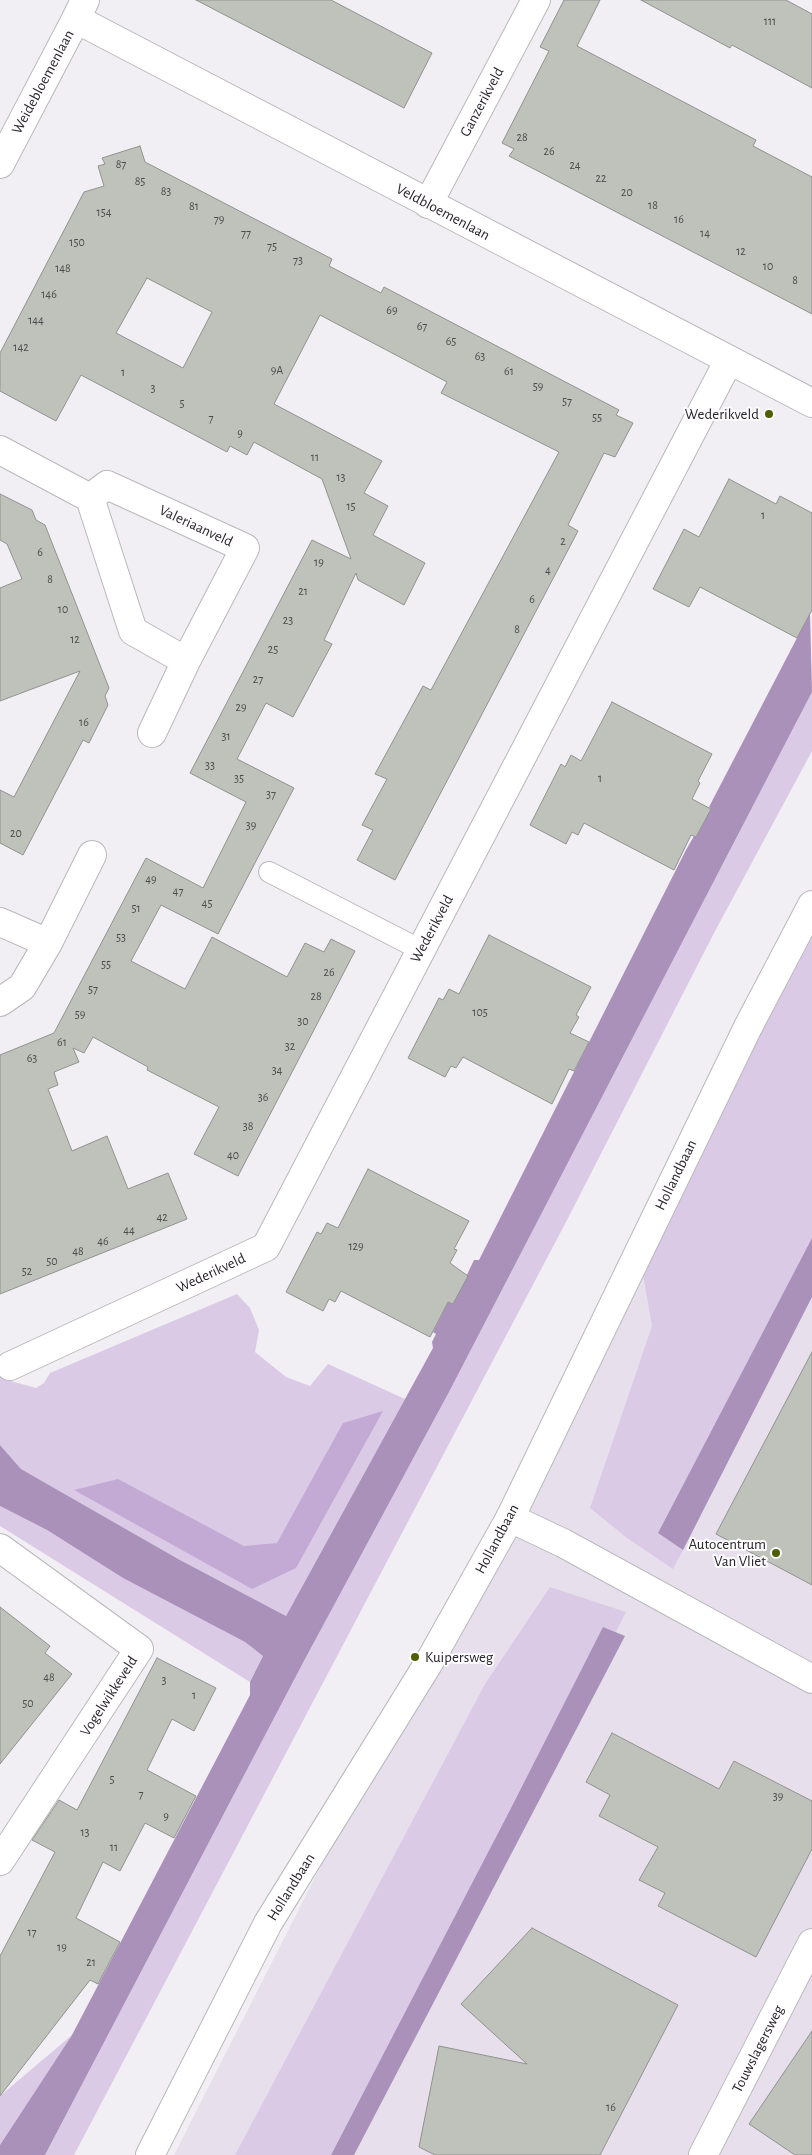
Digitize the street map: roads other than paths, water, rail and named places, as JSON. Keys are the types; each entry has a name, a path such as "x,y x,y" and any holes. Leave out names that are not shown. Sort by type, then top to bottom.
{"street":[{"name":"Ganzerikveld","path":"428,204 536,0"},
{"name":"Veldbloemenlaan","path":"80,10 428,204 812,403"},
{"name":"Weidebloemenlaan","path":"0,164 80,10"},
{"name":"Wederikveld","path":"10,1366 266,1247 729,360"},
{"path":"0,450 90,498 133,631 186,661"},
{"name":"Valeriaanveld","path":"90,498 107,485 244,548 186,661 152,733"},
{"path":"0,1002 22,987 48,943 92,855"},
{"name":"Hollandbaan","path":"150,2155 268,1923 428,1664 510,1518 748,1027 812,905"},
{"path":"0,922 48,943"},
{"path":"510,1518 563,1543 812,1679"},
{"name":"Vogelwikkeveld","path":"0,1548 139,1649 0,1861"},
{"name":"Touwslagersweg","path":"703,2155 812,1943"}],"lane":[{"path":"269,872 421,950"}],"place":[{"name":"Wederikveld","path":"769,414"},
{"name":"Autocentrum Van Vliet","path":"776,1553"},
{"name":"Kuipersweg","path":"415,1657"}]}
